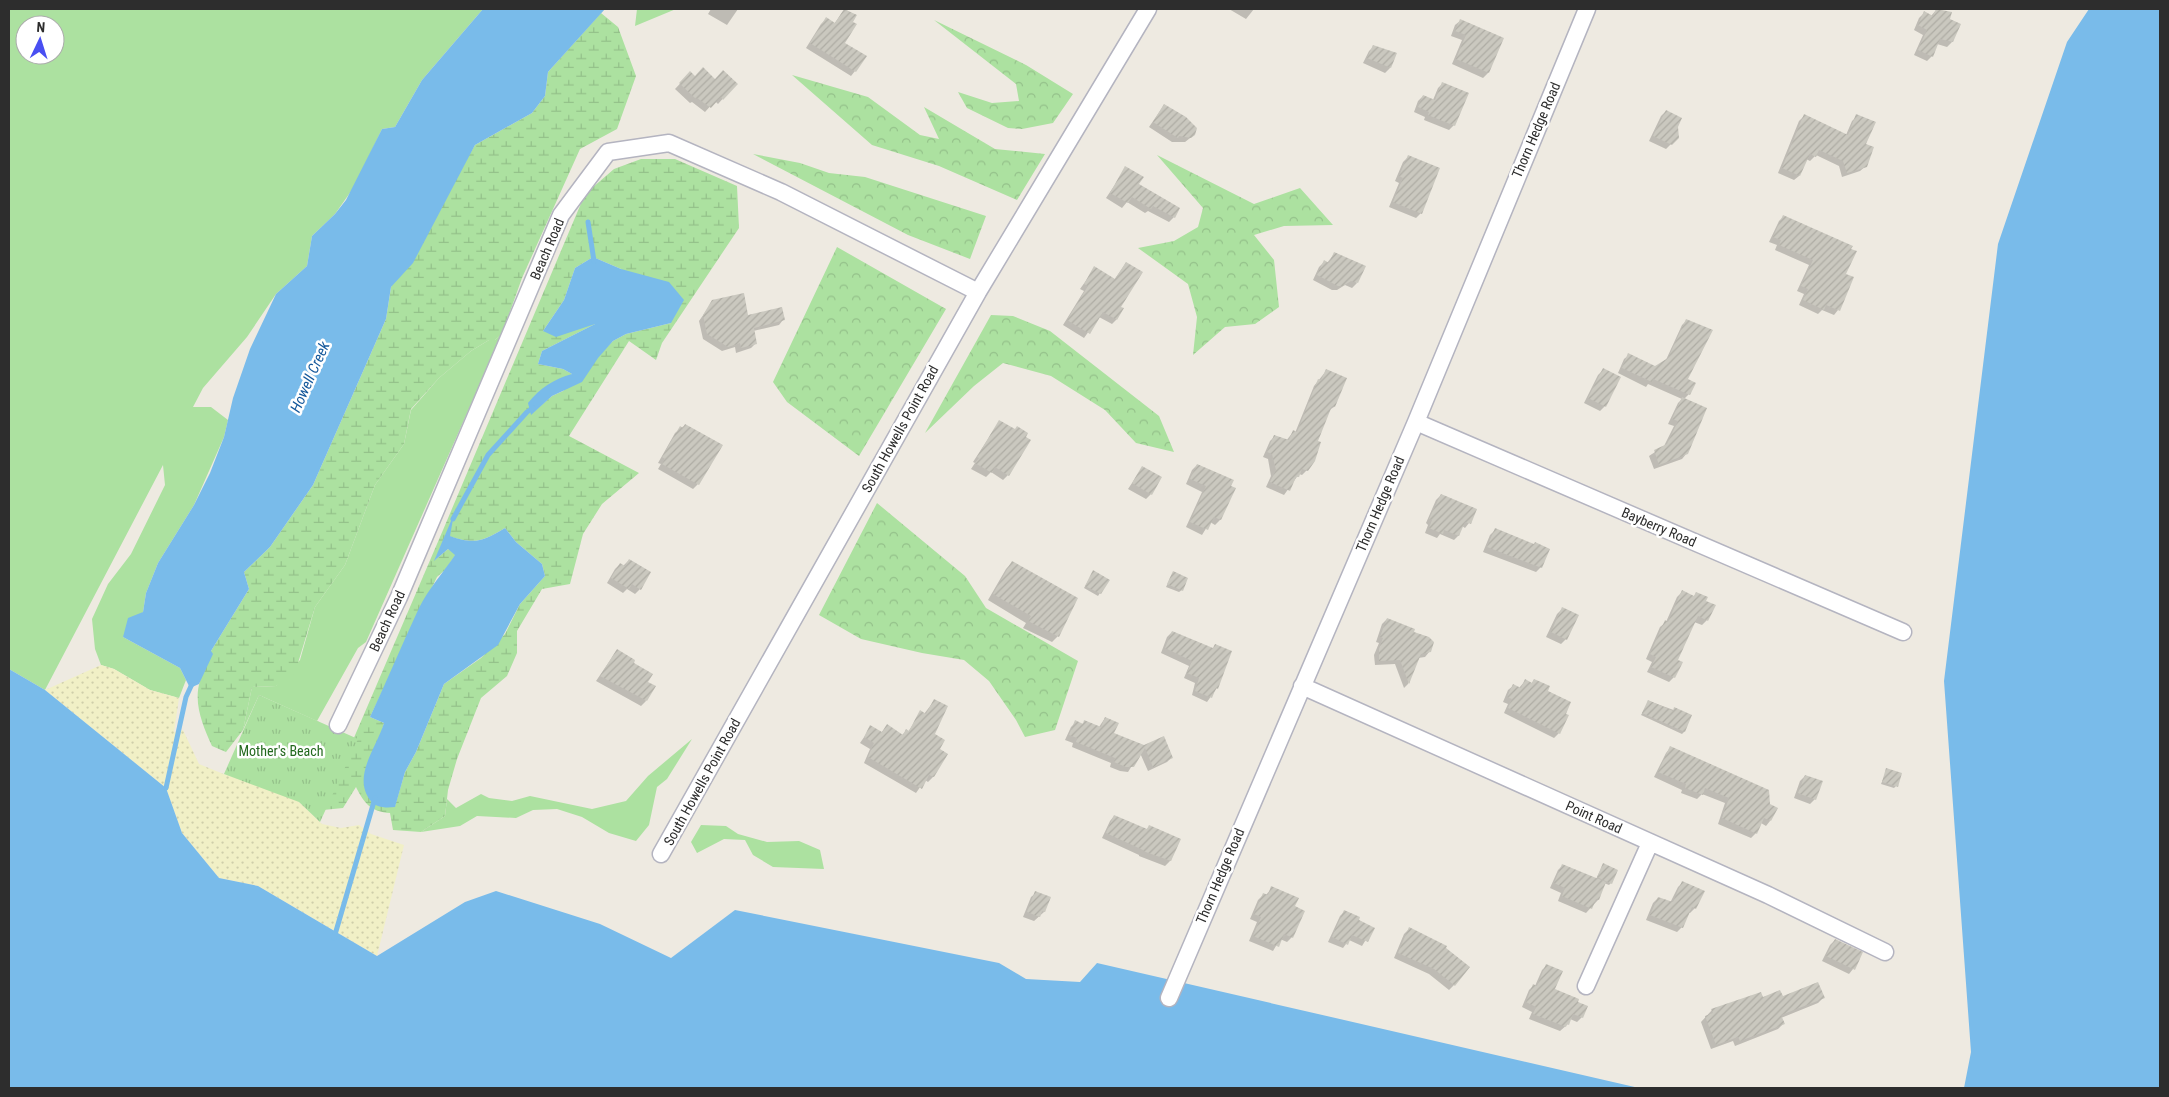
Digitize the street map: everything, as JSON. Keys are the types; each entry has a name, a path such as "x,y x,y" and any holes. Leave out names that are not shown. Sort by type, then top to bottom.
{"street":[{"name":"South Howells Point Road","path":"662,854 978,292 1148,9"},
{"name":"Thorn Hedge Road","path":"1169,998 1416,422 1587,9"},
{"name":"Beach Road","path":"338,725 399,597 561,215 608,152 669,143 781,192 978,292"},
{"name":"Bayberry Road","path":"1416,422 1903,632"},
{"name":"Point Road","path":"1302,686 1768,895 1885,952"},
{"path":"1586,986 1650,843"}],"green space":[{"path":"9,9 483,9 422,80 395,127 382,129 354,187 335,214 312,236 307,266 276,294 247,337 203,388 193,407 211,407 228,420 224,437 194,505 158,563 146,593 143,612 123,637 180,668 186,680 179,698 150,690 114,669 101,665 95,649 92,619 108,584 131,554 165,485 163,465 45,690 9,669"},
{"path":"637,9 676,9 635,26"},
{"path":"601,13 618,27 636,76 617,129 580,149 522,278 502,334 495,340 489,340 471,351 439,378 411,409 404,444 375,485 345,565 315,607 295,673 276,686 252,687 243,730 226,752 212,746 202,722 198,706 198,689 211,651 249,589 244,572 270,547 313,485 386,319 391,287 475,145 532,113 545,96 548,72"},
{"path":"934,20 1026,65 1073,94 1053,123 1022,129 1008,128 967,108 958,92 992,103 1019,101 1016,84"},
{"path":"792,75 868,97 920,135 939,139 924,107 995,149 1045,154 1017,200 939,166 872,145"},
{"path":"753,154 800,163 829,173 865,177 986,216 970,259 908,235"},
{"path":"1157,155 1254,204 1300,188 1333,225 1284,226 1254,235 1274,260 1279,307 1255,324 1225,327 1193,355 1197,317 1188,284 1138,248 1174,241 1198,227 1203,208"},
{"path":"641,159 675,159 737,186 739,228 662,343 656,360 629,341 569,436 639,473 602,504 583,534 570,584 542,589 517,631 517,653 507,676 481,698 457,759 448,790 445,816 421,832 393,830 390,813 378,811 369,806 356,787 343,808 323,810 585,194 614,169","holes":["593,257 621,269 671,323 626,334 613,341 563,391 552,396 531,414 572,374 563,369 538,364 542,351 599,322 543,331 564,300 575,268","453,518 449,536 458,539 472,541 484,539 505,528 516,542 542,564 545,576 520,604 505,634 481,658 444,684 416,752 405,772 395,806 381,734 384,723 370,717 437,577 446,569 456,554 448,549 435,560"]},
{"path":"837,247 946,309 859,456 787,402 773,382"},
{"path":"991,315 1013,316 1050,331 1159,416 1174,452 1136,443 1105,410 1051,376 1003,363 974,386 925,433"},
{"path":"502,334 366,642 358,648 317,721 259,695 243,730 252,687 276,686 300,660 315,607 345,565 375,485 404,444 411,410 439,378 471,351 489,340 495,340"},
{"path":"877,503 965,576 986,608 1078,661 1055,730 1025,737 1016,720 989,681 964,660 922,653 861,639 819,615"},
{"name":"Mother's Beach","path":"259,695 358,739 320,822 299,802 224,774"},
{"path":"692,739 667,779 657,787 649,825 636,841 609,833 582,817 557,809 533,810 516,818 477,816 460,826 421,832 445,816 447,799 456,808 481,794 489,798 512,801 530,796 592,809 626,801 648,776"},
{"path":"701,825 726,826 738,834 767,842 799,841 820,850 824,869 773,867 753,855 745,840 724,839 697,853 691,842"}],"sand":[{"path":"101,665 114,669 150,690 179,698 174,732 183,730 199,764 226,775 238,759 299,802 322,824 341,828 359,825 371,834 404,845 377,956 258,886 219,878 182,833 166,788 45,690"}],"water":[{"path":"483,9 605,9 548,72 545,96 532,113 475,145 413,263 391,287 386,319 313,485 270,547 244,572 249,589 211,651 213,654 199,684 190,688 180,668 123,637 128,618 143,612 146,593 158,563 194,505 210,473 224,437 233,398 250,349 276,294 307,266 312,236 335,214 346,200 382,129 395,127 422,80"},
{"path":"2089,9 2160,9 2160,1088 1964,1088 1971,1052 1944,681 1998,244 2067,42"},
{"path":"593,257 621,269 669,282 684,300 671,323 626,334 613,341 598,358 582,382 552,396 531,415 528,403 537,393 553,381 572,374 563,369 538,364 542,351 595,324 556,337 543,331 564,300 575,268"},
{"path":"454,514 450,536 473,541 485,539 505,528 516,542 542,564 545,576 520,604 498,645 444,684 416,752 405,772 395,807 381,807 375,805 370,800 365,791 365,771 384,723 370,717 419,608 455,555 448,549 434,561"},
{"path":"9,669 45,690 166,788 182,833 219,878 258,886 377,956 465,902 496,891 600,924 671,958 735,910 999,963 1026,979 1080,982 1097,963 1639,1088 9,1088"}],"building":[{"path":"844,9 857,15 853,22 857,24 845,43 867,56 856,72 810,43 826,17 835,23"},
{"path":"1936,9 1952,12 1950,19 1961,24 1953,42 1940,39 1933,57 1918,50 1927,30 1918,25 1924,11 1933,16"},
{"path":"1460,19 1504,38 1489,73 1456,59 1466,35 1455,31"},
{"path":"1373,45 1397,53 1391,68 1367,58"},
{"path":"703,67 715,79 723,70 738,84 723,100 721,97 711,108 696,99 679,83 690,71 695,76"},
{"path":"1442,82 1469,93 1455,126 1428,115 1429,112 1418,107 1423,95 1435,100"},
{"path":"1164,104 1186,117 1197,128 1195,135 1191,138 1179,136 1178,138 1153,122"},
{"path":"1666,110 1682,118 1678,127 1679,138 1672,145 1653,136"},
{"path":"1804,114 1848,135 1856,114 1876,122 1866,144 1874,147 1867,167 1847,173 1843,161 1819,150 1816,157 1810,154 1800,176 1782,168"},
{"path":"1408,155 1440,168 1422,214 1393,202 1403,178 1399,176"},
{"path":"1125,166 1144,177 1139,184 1180,208 1175,218 1153,206 1151,209 1132,197 1128,203 1110,193"},
{"path":"1783,215 1853,246 1851,249 1857,251 1846,274 1854,277 1840,311 1826,305 1824,310 1803,300 1808,289 1801,286 1813,260 1779,245 1781,240 1773,237"},
{"path":"1334,252 1366,266 1358,283 1351,281 1343,286 1338,286 1317,275 1324,260 1329,263"},
{"path":"1126,262 1143,272 1121,307 1124,308 1117,320 1103,312 1090,334 1067,320 1088,286 1084,284 1094,266 1115,279"},
{"path":"744,293 748,315 782,307 785,320 754,328 757,344 741,348 740,343 728,347 707,334 703,315 712,300"},
{"path":"1686,319 1713,330 1688,379 1696,383 1690,395 1653,379 1652,382 1622,368 1628,353 1655,366 1668,358"},
{"path":"1603,368 1621,377 1606,407 1588,398"},
{"path":"1326,369 1347,378 1335,407 1332,406 1318,441 1321,442 1315,461 1308,471 1302,469 1290,491 1270,482 1276,470 1272,454 1267,452 1274,435 1289,440 1293,430 1297,432 1318,379 1321,380"},
{"path":"1682,397 1707,408 1688,454 1659,465 1654,450 1667,444 1678,421 1672,419"},
{"path":"999,420 1015,429 1017,426 1028,433 1026,437 1031,440 1009,476 995,467 992,473 975,463"},
{"path":"685,424 723,445 699,485 662,464 665,459 662,457 680,426 683,428"},
{"path":"1197,464 1234,480 1231,486 1236,488 1221,520 1214,517 1208,530 1190,522 1206,486 1190,479"},
{"path":"1142,466 1162,477 1152,495 1132,483"},
{"path":"1441,494 1477,509 1471,524 1465,522 1459,536 1444,530 1443,534 1429,528 1432,520 1429,519"},
{"path":"1495,528 1550,549 1542,568 1487,547"},
{"path":"629,559 651,572 641,590 632,584 629,589 611,578 620,563 625,566"},
{"path":"1012,561 1078,598 1059,637 1028,621 1031,616 993,594"},
{"path":"1093,570 1110,580 1101,594 1085,586"},
{"path":"1173,571 1188,578 1183,591 1167,584"},
{"path":"1682,590 1694,596 1696,592 1708,597 1706,601 1716,605 1708,621 1698,616 1678,660 1683,662 1675,678 1651,667 1656,657 1650,654 1665,620 1668,622"},
{"path":"1562,607 1579,615 1567,640 1551,632"},
{"path":"1387,618 1415,629 1414,632 1429,637 1434,642 1431,652 1421,654 1409,684 1400,660 1379,661 1379,649 1383,638 1380,637"},
{"path":"1172,631 1213,648 1215,644 1232,651 1218,689 1216,688 1212,698 1195,691 1199,678 1187,673 1192,661 1165,648"},
{"path":"617,649 635,660 634,663 653,674 648,682 656,686 647,701 600,676"},
{"path":"1525,679 1532,683 1534,679 1550,686 1548,691 1571,702 1566,714 1569,715 1560,734 1508,708 1512,699 1507,697 1513,684 1521,688"},
{"path":"934,699 948,706 935,734 945,740 940,749 948,754 934,777 929,775 922,789 868,757 874,743 864,737 870,725 882,732 887,724 903,735 906,729 909,731 920,710 926,714"},
{"path":"1648,700 1673,711 1674,707 1692,715 1685,732 1642,713"},
{"path":"1105,717 1119,723 1114,733 1144,745 1164,736 1173,758 1153,767 1145,748 1134,767 1126,767 1114,762 1115,758 1076,742 1077,738 1069,735 1075,720 1083,724 1084,720 1101,727"},
{"path":"1670,746 1769,790 1770,804 1778,808 1771,821 1764,818 1757,834 1722,818 1729,798 1705,788 1703,795 1685,788 1686,784 1658,772"},
{"path":"1886,768 1902,773 1898,787 1882,782"},
{"path":"1805,775 1823,781 1816,800 1798,793"},
{"path":"1114,815 1147,829 1149,825 1181,839 1171,861 1143,851 1106,833"},
{"path":"1603,863 1618,870 1612,884 1597,877"},
{"path":"1562,864 1606,882 1599,900 1596,899 1592,909 1562,896 1565,888 1554,883"},
{"path":"1682,881 1705,891 1696,909 1692,907 1683,928 1650,915 1658,897 1673,902"},
{"path":"1271,886 1299,898 1295,906 1305,911 1293,938 1284,934 1279,947 1253,936 1261,917 1254,914 1263,893 1268,895"},
{"path":"1035,891 1051,897 1045,912 1042,911 1040,917 1027,912"},
{"path":"1344,910 1360,917 1359,920 1375,928 1368,942 1352,935 1348,945 1332,937"},
{"path":"1409,927 1447,946 1446,948 1470,967 1455,986 1434,969 1398,953"},
{"path":"1835,939 1863,952 1855,970 1826,956"},
{"path":"1546,964 1563,971 1555,989 1579,999 1578,1002 1588,1006 1583,1018 1573,1014 1569,1025 1567,1024 1566,1027 1533,1014 1536,1007 1526,1002 1533,984 1537,986"},
{"path":"1818,982 1825,998 1781,1015 1785,1024 1740,1041 1738,1037 1716,1045 1705,1016 1713,1013 1711,1009 1761,992 1763,997 1780,990 1783,996"}],"waterway":[{"path":"588,222 594,261"},
{"path":"453,519 488,455 527,412 533,408"},
{"name":"Howell Creek","path":"166,788 186,697 192,684"},
{"path":"334,938 375,798"}]}
